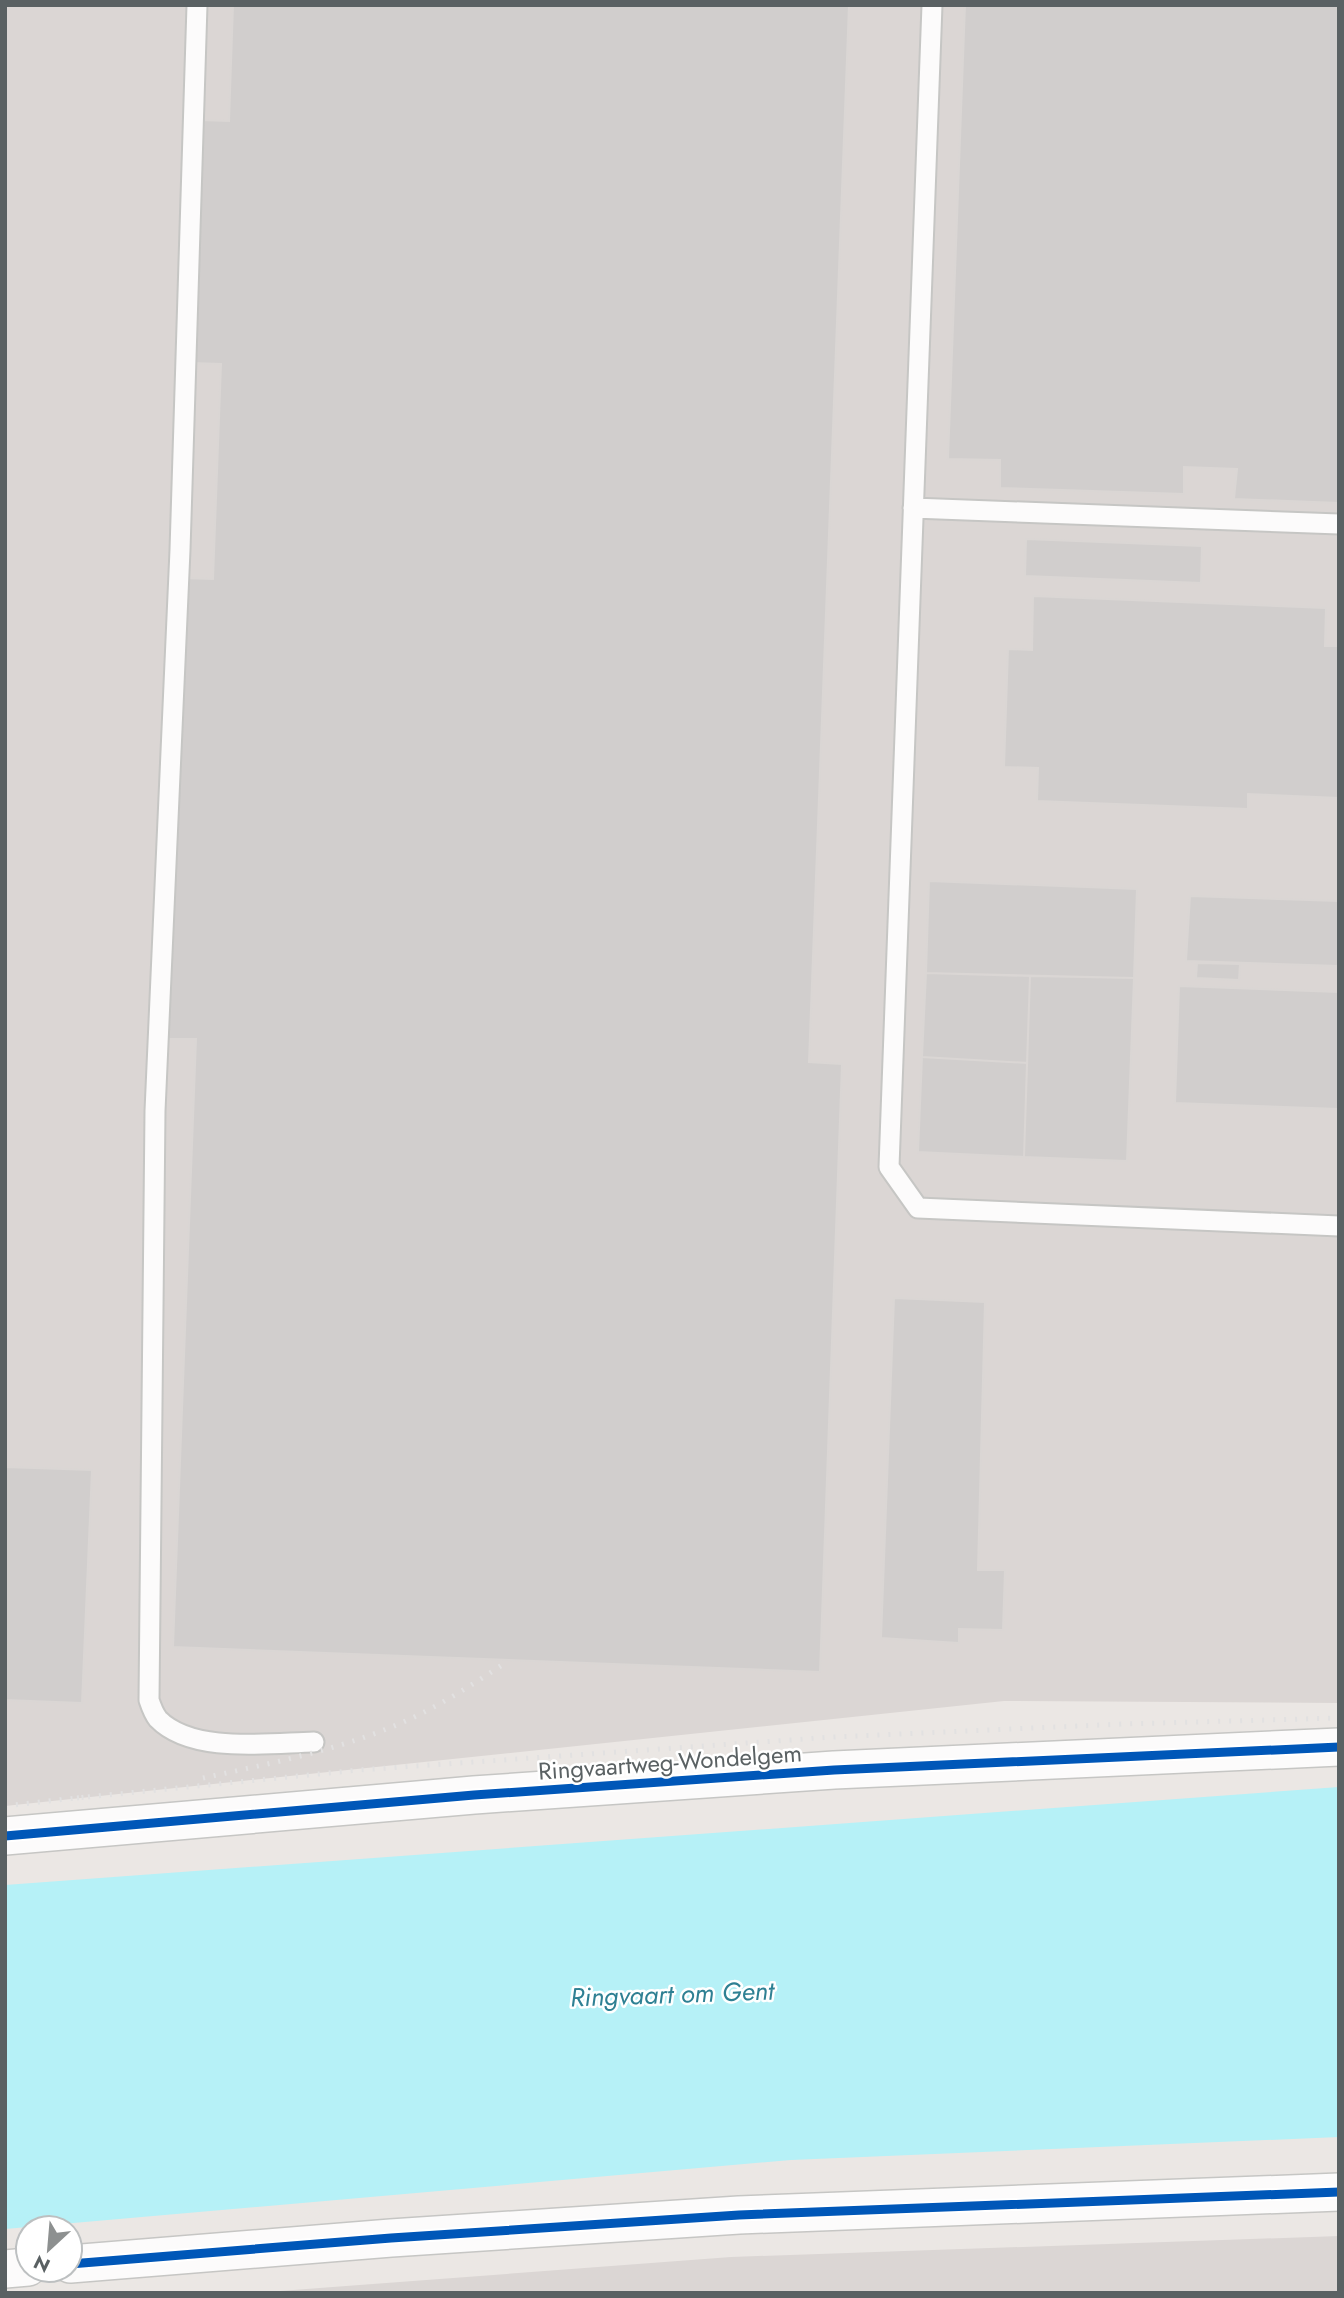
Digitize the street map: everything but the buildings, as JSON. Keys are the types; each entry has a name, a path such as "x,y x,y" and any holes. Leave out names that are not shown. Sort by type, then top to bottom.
{"street":[{"name":"Ringvaartweg-Wondelgem","path":"5,1836 474,1795 834,1770 1339,1747"},
{"path":"84,2263 405,2237 739,2215 1339,2192"}],"lane":[{"path":"197,5 180,564 155,1111 149,1699 156,1718 181,1735 228,1744 314,1742"},
{"path":"932,5 889,1167 918,1208 1339,1226"},
{"path":"914,508 1339,524"}],"shaded area":[{"path":"5,5 1339,5 1339,1703 1004,1701 5,1806"},
{"path":"1339,2236 1339,2293 253,2293 731,2257"}],"water":[{"name":"Ringvaart om Gent","path":"1339,1787 1339,2137 791,2160 84,2222 84,2214 14,2214 14,2228 5,2229 5,1885"}],"railway":[{"path":"203,1778 308,1754 385,1730 434,1707 502,1665"},
{"path":"77,1798 359,1770 833,1737 1123,1724 1339,1718"},
{"path":"5,1806 85,1797"}],"cycle path":[{"path":"5,1836 474,1795 834,1770 1339,1747"},
{"path":"84,2263 391,2238 739,2215 1339,2192"}]}
